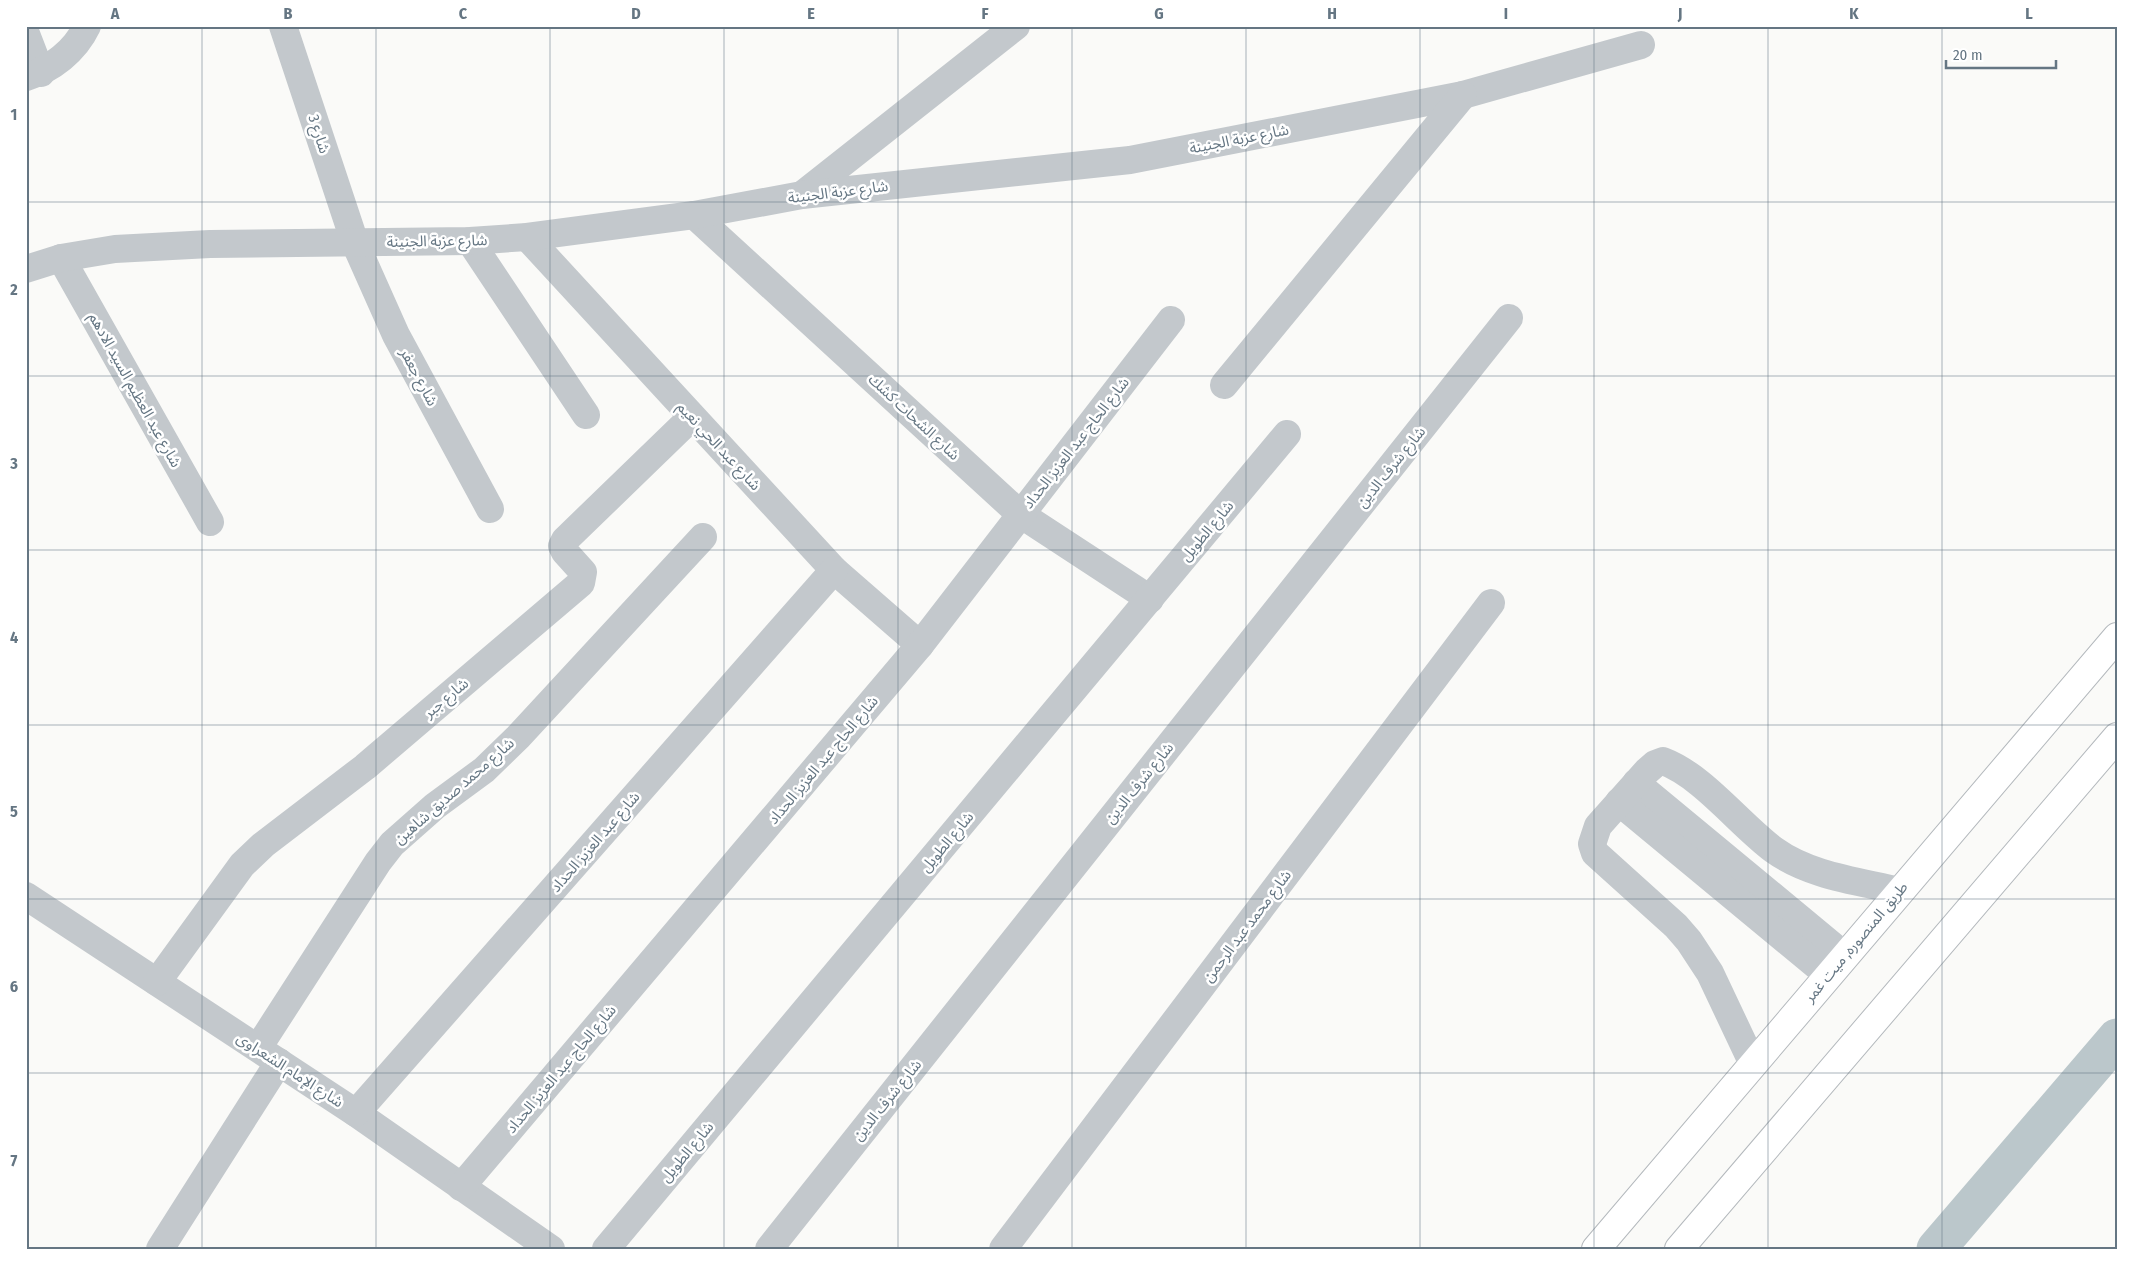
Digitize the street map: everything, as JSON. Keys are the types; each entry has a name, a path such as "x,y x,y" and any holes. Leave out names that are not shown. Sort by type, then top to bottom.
{"highway":[{"name":"طريق المنصوره, ميت غمر","path":"1596,1249 2117,637"},
{"path":"1680,1249 2117,737"}],"street":[{"path":"26,34 33,75 70,50 86,26"},
{"name":"شارع 3","path":"283,26 355,243"},
{"path":"802,195 1016,26"},
{"name":"شارع عزبة الجنينة","path":"26,269 61,258 115,249 470,242 527,237 694,215 802,195 1130,160 1463,95 1641,45"},
{"path":"1224,385 1463,95"},
{"name":"شارع الشحات كشك","path":"694,215 1020,514 1150,599"},
{"name":"شارع عبد الحي نعيم","path":"527,237 834,570 920,646"},
{"path":"470,242 586,415"},
{"name":"شارع جعفر","path":"355,243 396,335 490,509"},
{"name":"شارع عبد العظيم السيد الادهم","path":"61,258 210,522"},
{"name":"شارع شرف الدين","path":"768,1249 1509,318"},
{"name":"شارع الحاج عبد العزيز الحداد","path":"461,1187 920,646 1171,320"},
{"name":"شارع جبر","path":"157,982 242,865 264,845 365,767 581,583 583,572 564,552 563,543 692,416"},
{"name":"شارع الطويل","path":"606,1249 1287,434"},
{"name":"شارع محمد صديق شاهين","path":"160,1249 378,862 392,844 435,806 484,770 518,736 703,537"},
{"name":"شارع عبد العزيز الحداد","path":"356,1113 834,570"},
{"name":"شارع محمد عبد الرحمن","path":"1003,1249 1491,604"},
{"path":"1753,1064 1710,973 1690,941 1595,853 1592,844 1594,834 1628,793 1655,764 1663,761 1682,770 1772,849 1792,861 1812,870 1900,891"},
{"path":"1628,793 1836,966"},
{"name":"شارع الإمام الشعراوى","path":"26,896 356,1113 551,1249"}],"waterway":[{"path":"1936,1249 2117,1038"}]}
